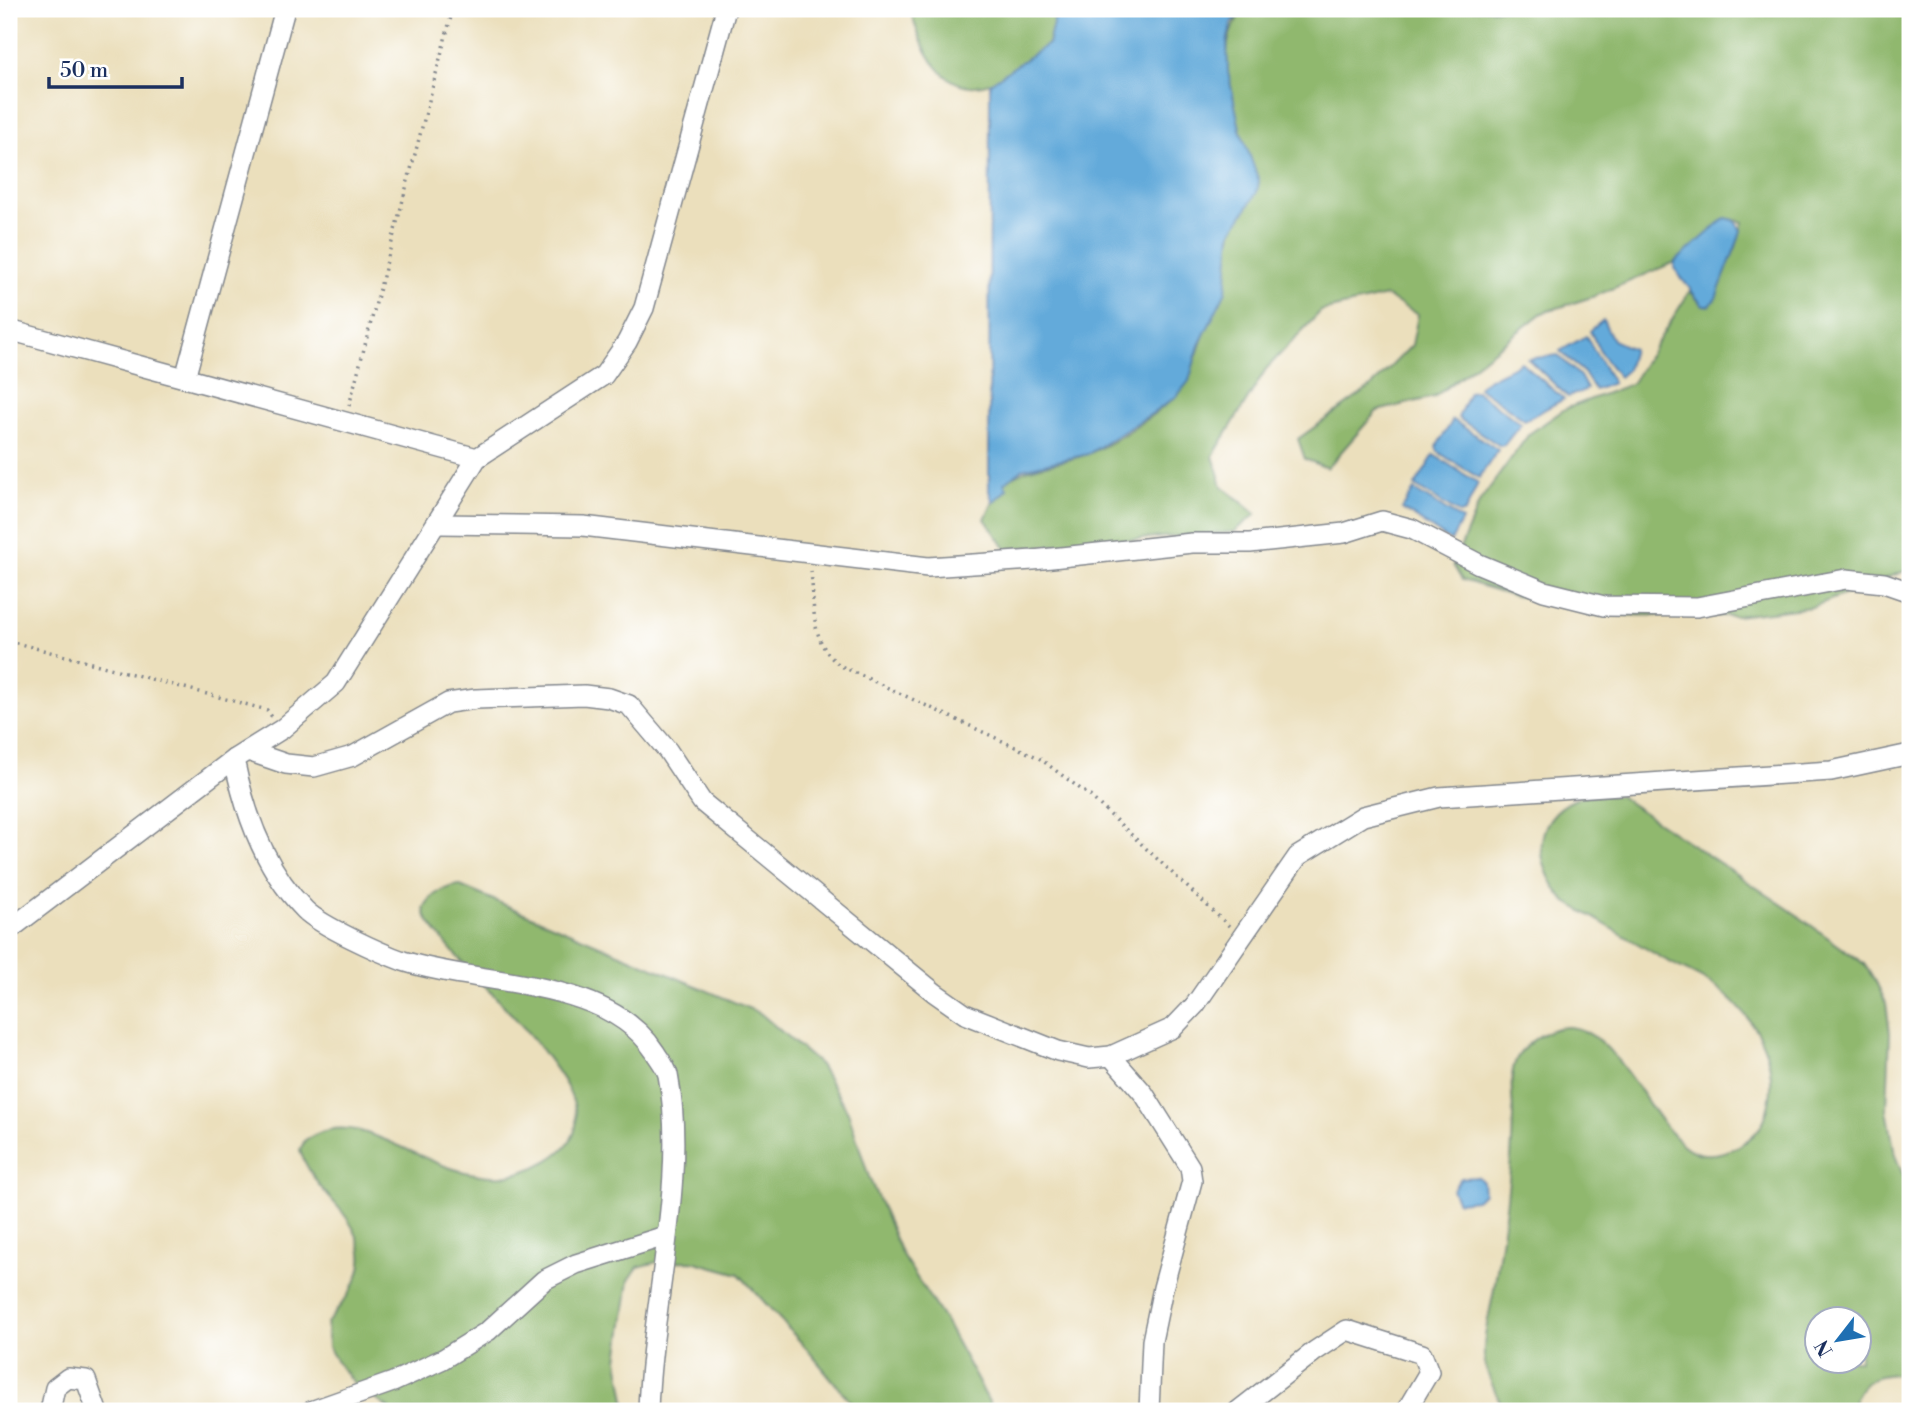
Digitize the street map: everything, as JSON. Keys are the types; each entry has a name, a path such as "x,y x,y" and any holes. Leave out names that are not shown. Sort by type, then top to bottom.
{"street":[{"path":"185,378 285,9"},
{"path":"9,930 242,755 282,729 336,684 438,524 477,457 604,375 628,342 644,308 726,9"},
{"path":"9,330 477,457"},
{"path":"438,524 583,526 928,567 1192,543 1250,543 1344,533 1382,521 1412,529 1479,564 1544,590 1604,606 1697,607 1846,579 1884,583 1910,592"},
{"path":"242,755 314,767 353,756 448,703 476,699 584,695 609,698 629,705 668,751 702,802 935,993 965,1014 1058,1051 1089,1058 1111,1056 1173,1028 1195,1005 1298,856 1363,816 1438,797 1831,771 1910,754"},
{"path":"242,755 243,802 256,836 290,891 307,912 404,961 581,999 614,1015 647,1040 667,1072 674,1144 648,1411"},
{"path":"1111,1056 1144,1094 1190,1167 1192,1181 1163,1288 1152,1341 1149,1411"},
{"path":"311,1411 393,1382 443,1359 488,1331 544,1280 576,1264 665,1236"},
{"path":"1238,1411 1315,1350 1347,1330 1422,1354 1429,1371 1406,1411"},
{"path":"50,1411 55,1388 68,1378 86,1380 97,1411"}],"path":[{"path":"344,422 453,9"},
{"path":"809,553 817,635 827,656 841,666 1039,758 1090,796 1241,937"},
{"path":"9,640 267,710 282,729"}],"green space":[{"path":"910,9 1065,9 1054,20 1048,44 1004,76 990,83 973,86 959,84 936,66 920,38"},
{"path":"1245,9 1910,9 1910,569 1812,607 1736,616 1594,615 1563,601 1515,596 1462,580 1453,565 1480,501 1529,434 1565,409 1631,384 1690,291 1703,306 1710,306 1736,247 1743,222 1726,218 1675,262 1595,296 1542,313 1434,397 1377,411 1327,468 1305,459 1298,439 1371,387 1412,345 1418,315 1386,296 1321,311 1266,369 1213,456 1222,486 1256,514 1234,532 1006,549 985,519 993,502 1007,489 1003,483 1024,471 1076,458 1107,444 1168,403 1186,381 1220,281 1244,174 1247,151 1229,82 1227,50 1235,22"},
{"path":"1586,795 1619,796 1790,910 1864,964 1876,982 1886,1003 1890,1033 1887,1109 1895,1155 1910,1193 1910,1373 1871,1379 1859,1390 1851,1411 1505,1411 1493,1388 1485,1363 1485,1340 1509,1181 1513,1072 1517,1058 1526,1046 1539,1036 1562,1027 1589,1033 1607,1048 1624,1068 1671,1133 1687,1148 1704,1154 1731,1150 1747,1141 1760,1128 1769,1102 1771,1085 1770,1067 1759,1035 1725,994 1565,901 1546,870 1542,855 1546,826 1568,803"},
{"path":"458,885 760,1013 820,1065 848,1112 869,1177 901,1253 946,1323 994,1411 858,1411 807,1349 739,1274 692,1261 657,1262 638,1267 629,1280 618,1360 627,1411 392,1411 355,1384 328,1347 327,1323 355,1283 360,1270 360,1244 354,1229 306,1165 300,1150 305,1140 329,1130 356,1130 456,1170 498,1176 524,1171 547,1161 567,1145 576,1125 574,1104 553,1065 513,1015 453,952 426,917 424,908 434,895"}],"water":[{"path":"1065,9 1245,9 1232,22 1227,42 1228,72 1240,129 1259,181 1257,192 1231,233 1226,291 1199,345 1189,381 1177,396 1088,454 1022,469 1004,483 1007,489 993,502 989,491 990,83 1048,44 1054,20"},
{"path":"1725,218 1734,220 1741,230 1739,238 1716,298 1710,306 1703,306 1674,268 1675,262"},
{"path":"1603,320 1613,340 1633,349 1627,370 1619,377 1602,355 1590,331"},
{"path":"1586,336 1613,383 1595,390 1584,373 1560,351"},
{"path":"1558,355 1580,376 1587,389 1568,397 1528,359"},
{"path":"1521,362 1564,399 1525,420 1478,387"},
{"path":"1476,391 1521,424 1504,445 1500,446 1458,418 1469,392"},
{"path":"1453,420 1498,450 1479,478 1438,452 1436,447"},
{"path":"1434,455 1478,483 1465,512 1460,514 1415,486"},
{"path":"1414,490 1462,520 1451,541 1402,509"},
{"path":"1478,1177 1483,1182 1484,1193 1476,1200 1458,1202 1452,1190 1461,1178"}]}
